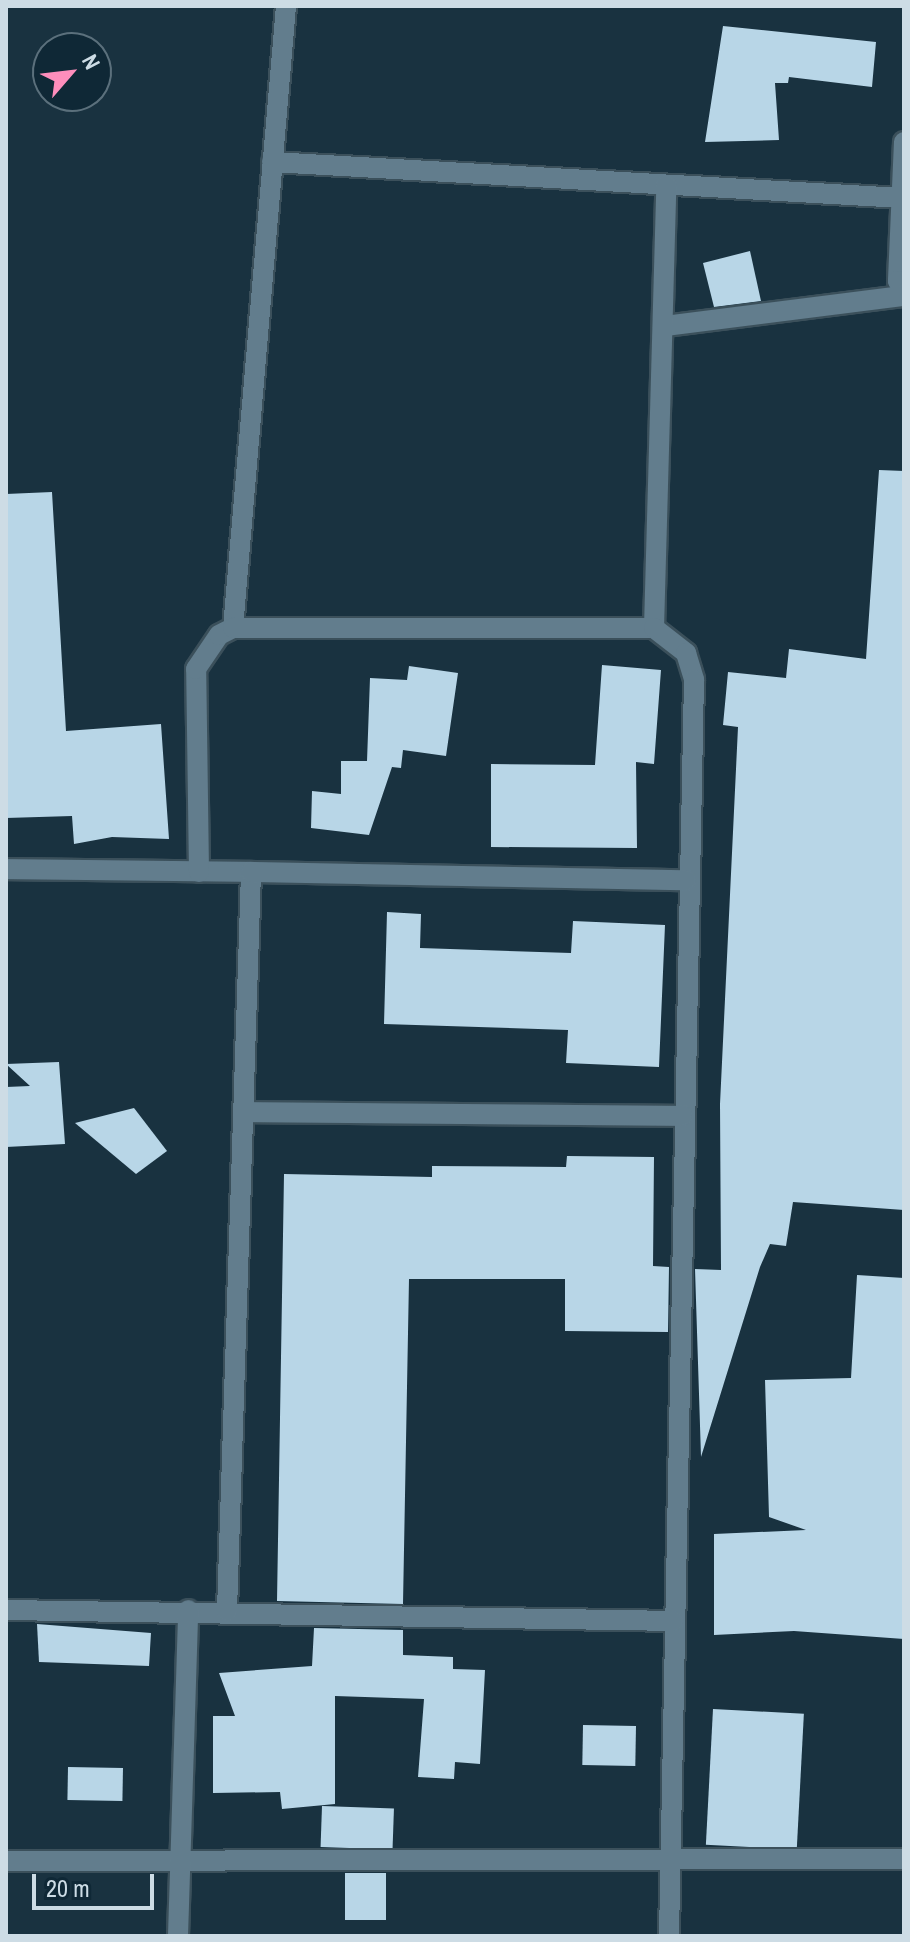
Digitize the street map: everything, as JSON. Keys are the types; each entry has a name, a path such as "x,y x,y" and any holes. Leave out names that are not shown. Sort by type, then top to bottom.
{"street":[{"path":"233,628 286,6"},
{"path":"665,326 904,294 898,281 904,142"},
{"path":"272,162 902,198"},
{"path":"654,628 665,326 666,185"},
{"path":"199,872 196,669 219,635 233,628 654,628 686,653 694,680 686,880 669,1936"},
{"path":"6,869 686,880"},
{"path":"227,1611 251,872"},
{"path":"243,1112 682,1116"},
{"path":"6,1610 188,1610 673,1621"},
{"path":"178,1936 188,1610"},
{"path":"6,1861 179,1865 904,1859"}],"building":[{"path":"723,26 876,42 872,87 789,77 788,83 775,83 779,140 705,142"},
{"path":"750,251 761,301 714,307 703,263"},
{"path":"879,470 904,471 904,1210 793,1202 786,1246 770,1244 760,1267 701,1457 695,1269 721,1270 720,1104 738,727 723,725 728,672 786,678 789,649 866,659"},
{"path":"52,492 66,731 161,724 169,839 112,837 74,844 72,816 6,818 6,494"},
{"path":"602,665 661,670 654,764 636,762 637,848 491,847 491,764 595,765"},
{"path":"409,666 458,673 446,756 403,750 401,768 392,767 369,835 311,828 312,791 341,794 341,761 367,761 370,678 407,680"},
{"path":"387,912 421,914 420,948 571,953 573,921 665,925 659,1067 566,1063 568,1030 384,1024"},
{"path":"59,1062 65,1144 6,1147 6,1087 30,1086 6,1064"},
{"path":"134,1108 167,1151 136,1174 75,1123"},
{"path":"567,1156 654,1157 653,1266 669,1267 668,1332 565,1331 565,1279 409,1279 403,1604 277,1601 284,1174 432,1177 432,1166 566,1167"},
{"path":"857,1275 904,1278 904,1639 794,1631 714,1635 714,1534 806,1530 769,1517 765,1380 851,1378"},
{"path":"37,1624 151,1633 149,1666 39,1662"},
{"path":"314,1628 403,1630 403,1655 453,1657 453,1669 485,1670 480,1764 455,1762 454,1779 418,1777 424,1699 335,1696 335,1804 282,1809 280,1792 213,1793 213,1716 235,1716 219,1673 312,1666"},
{"path":"713,1709 804,1714 797,1850 706,1845"},
{"path":"583,1725 636,1726 635,1766 582,1765"},
{"path":"68,1767 123,1768 122,1801 67,1800"},
{"path":"322,1806 394,1809 393,1849 321,1847"},
{"path":"345,1873 386,1873 386,1920 345,1920"}]}
